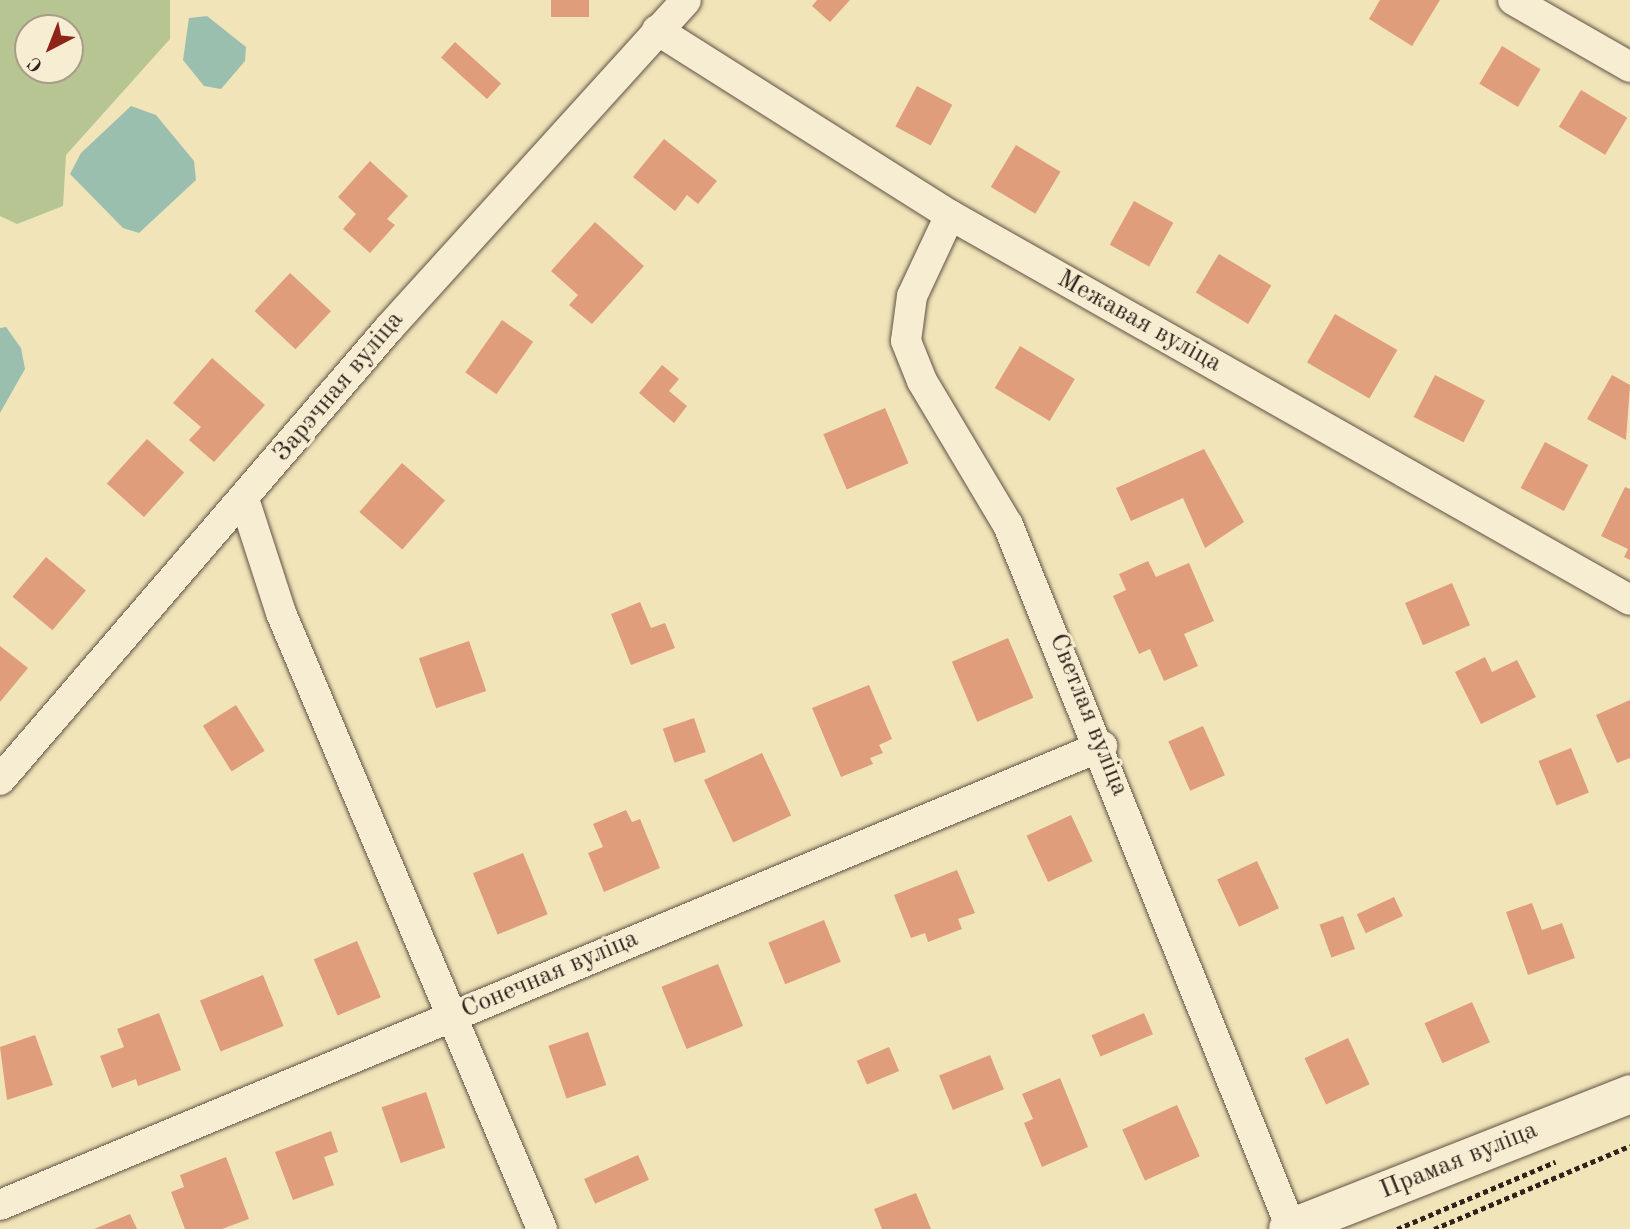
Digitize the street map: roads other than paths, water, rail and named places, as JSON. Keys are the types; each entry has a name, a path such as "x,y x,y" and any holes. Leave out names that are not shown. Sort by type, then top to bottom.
{"street":[{"name":"Зарэчная вуліца","path":"0,780 244,499 686,0"},
{"path":"1513,0 1630,67"},
{"name":"Межавая вуліца","path":"657,30 950,215 1630,600"},
{"name":"Светлая вуліца","path":"950,215 912,296 906,341 922,381 1008,525 1101,746 1290,1229"},
{"path":"244,499 281,613 542,1229"},
{"name":"Сонечная вуліца","path":"0,1205 1101,746"},
{"name":"Прамая вуліца","path":"1290,1229 1630,1094"}]}
